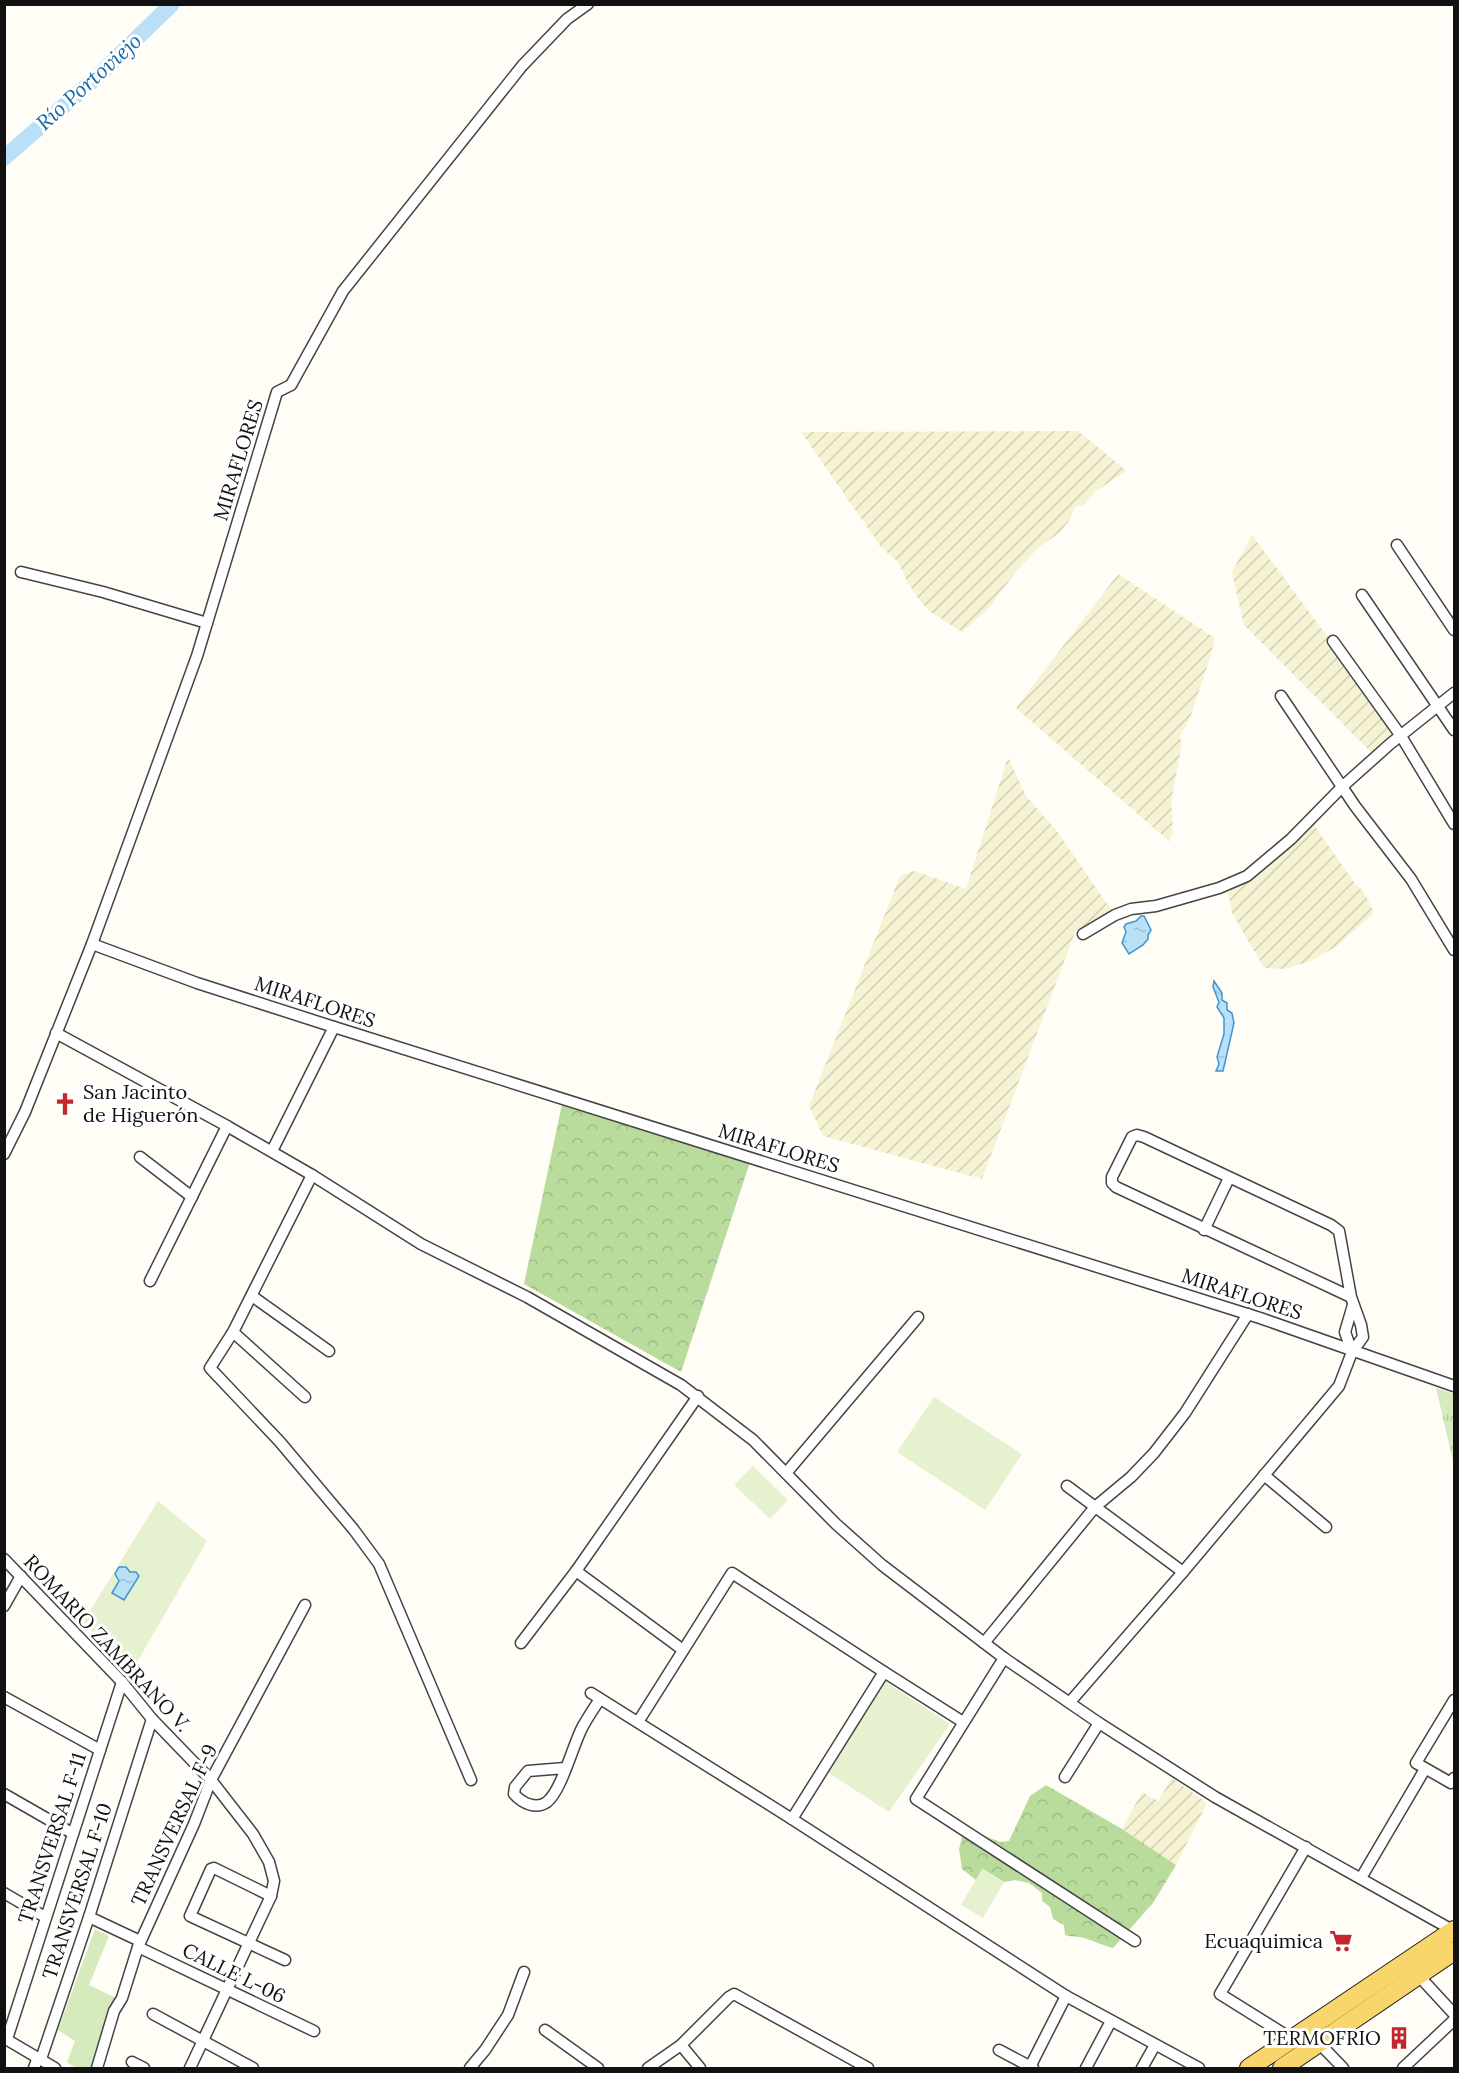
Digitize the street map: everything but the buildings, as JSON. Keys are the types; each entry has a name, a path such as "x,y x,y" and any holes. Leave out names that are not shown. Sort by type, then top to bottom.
{"main road":[{"path":"1249,2068 1454,1930"},
{"path":"1282,2068 1455,1952"}],"street":[{"name":"MIRAFLORES","path":"4,1154 25,1112 92,944 193,667 277,392 291,385 343,291 522,66 567,19 588,4"},
{"path":"1397,546 1455,630"},
{"path":"21,572 103,592 207,623"},
{"path":"1362,595 1455,730"},
{"path":"1333,641 1401,736 1455,824"},
{"path":"1083,934 1114,915 1219,888 1246,876 1291,839 1343,786 1455,693"},
{"path":"1281,696 1381,842 1411,879 1455,950"},
{"name":"MIRAFLORES","path":"92,944 197,983 1248,1314 1455,1386"},
{"path":"272,1151 334,1027"},
{"path":"56,1033 272,1151 421,1244 527,1298 698,1396 753,1440 836,1524 882,1565 1004,1658 1099,1723 1215,1797 1454,1930"},
{"path":"150,1281 227,1126"},
{"path":"1070,1702 1339,1386 1352,1352 1363,1337 1352,1301 1339,1231 1331,1225 1137,1135 1132,1137 1112,1178 1112,1183 1116,1187 1352,1301"},
{"path":"140,1157 192,1197"},
{"path":"312,1175 233,1332 210,1368 279,1442 354,1530 379,1564 471,1780"},
{"path":"1204,1230 1229,1178"},
{"path":"252,1296 329,1351"},
{"path":"1352,1301 1345,1332 1352,1352"},
{"path":"984,1643 1095,1507 1119,1488 1154,1453 1185,1413 1248,1314"},
{"path":"787,1472 918,1317"},
{"path":"233,1332 305,1397"},
{"path":"522,1643 576,1571 698,1396"},
{"path":"1264,1475 1326,1527"},
{"path":"1067,1486 1183,1572"},
{"name":"ROMARIO ZAMBRANO V.","path":"4,1559 122,1682 152,1719 211,1780 253,1834 269,1862 274,1881 271,1896"},
{"path":"576,1571 683,1650"},
{"path":"638,1722 732,1573 963,1722"},
{"path":"4,1606 21,1576"},
{"name":"TRANSVERSAL F-9","path":"98,2068 114,2011 122,1998 139,1944 194,1824 211,1780 305,1605"},
{"path":"1004,1658 916,1799 1135,1941"},
{"path":"792,1819 884,1671"},
{"name":"TRANSVERSAL F-11","path":"6,2039 122,1682"},
{"path":"565,1768 528,1772 515,1787 514,1794 529,1805 540,1805 547,1802 565,1768 596,1696 1066,1996 1199,2068"},
{"path":"4,1697 100,1749"},
{"path":"1455,1700 1416,1763 1451,1783 1455,1778"},
{"name":"TRANSVERSAL F-10","path":"34,2068 89,1917 152,1719"},
{"path":"1065,1777 1099,1723"},
{"path":"1361,1878 1425,1768"},
{"path":"4,1794 72,1833"},
{"path":"1292,2039 1220,1994 1306,1848"},
{"path":"190,2068 227,1990 249,1943 271,1896 214,1868 211,1869 190,1912 192,1918 249,1943 285,1960"},
{"path":"4,1893 45,1917"},
{"name":"CALLE L-06","path":"89,1917 227,1990 314,2031"},
{"path":"470,2068 508,2015 524,1972"},
{"path":"1419,1976 1455,2014"},
{"path":"648,2068 681,2045 734,1994 868,2068"},
{"path":"999,2050 1031,2068 1066,1996"},
{"path":"153,2014 253,2068"},
{"path":"1403,2068 1455,2020"},
{"path":"1086,2068 1111,2021"},
{"path":"545,2030 598,2068"},
{"path":"6,2039 55,2068"},
{"path":"1319,2043 1343,2068"},
{"path":"681,2045 700,2068"},
{"path":"1142,2068 1155,2045"},
{"path":"132,2062 144,2068"}],"shaded area":[{"path":"1078,431 1127,471 1096,491 1085,504 1075,507 1069,521 1059,533 1038,548 1015,573 988,609 962,632 932,613 919,600 898,562 881,547 801,432"},
{"path":"1252,535 1401,736 1376,757 1244,625 1232,572"},
{"path":"1118,574 1215,638 1190,718 1179,737 1182,742 1171,803 1173,831 1169,841 1016,708"},
{"path":"1008,757 1026,796 1056,830 1115,915 1076,930 982,1179 823,1136 809,1106 900,876 914,871 966,889"},
{"path":"1310,819 1355,884 1364,892 1374,913 1337,946 1311,961 1284,969 1264,968 1232,913 1228,892"},
{"path":"1172,1778 1207,1803 1176,1865 1122,1829 1142,1792 1158,1801"}],"green space":[{"path":"562,1104 750,1162 681,1372 524,1284"},
{"path":"1436,1388 1454,1394 1454,1465"},
{"path":"934,1397 1022,1454 985,1510 897,1452"},
{"path":"753,1466 788,1500 770,1519 734,1485"},
{"path":"158,1501 207,1541 132,1671 83,1622"},
{"path":"884,1681 950,1724 889,1812 824,1770"},
{"path":"1046,1785 1122,1829 1176,1865 1153,1903 1113,1948 1082,1937 1065,1935 1064,1925 1053,1919 1050,1907 1042,1901 1042,1893 1029,1883 1015,1880 1004,1882 983,1869 976,1880 962,1869 959,1849 962,1837 985,1836 1000,1842 1009,1841 1030,1796"},
{"path":"982,1869 1004,1882 983,1918 961,1905"},
{"path":"95,1929 109,1936 89,1985 116,1998 92,2068 76,2068 67,2062 75,2041 58,2030"}],"water":[{"path":"1144,916 1151,930 1143,945 1129,954 1122,943 1126,932 1124,927"},
{"path":"1214,981 1222,993 1222,1000 1227,1003 1227,1010 1232,1013 1234,1023 1223,1071 1216,1071 1219,1064 1217,1057 1224,1034 1224,1018 1217,1007 1219,1002 1213,987"},
{"path":"119,1567 126,1567 130,1572 136,1572 139,1576 124,1600 112,1593 119,1581 115,1574"}],"waterway":[{"name":"Río Portoviejo","path":"4,158 97,77 172,4"}],"place":[{"name":"San Jacinto de Higuerón","path":"65,1104"},
{"name":"Ecuaquimica","path":"1341,1941"},
{"name":"TERMOFRIO","path":"1399,2038"}]}
